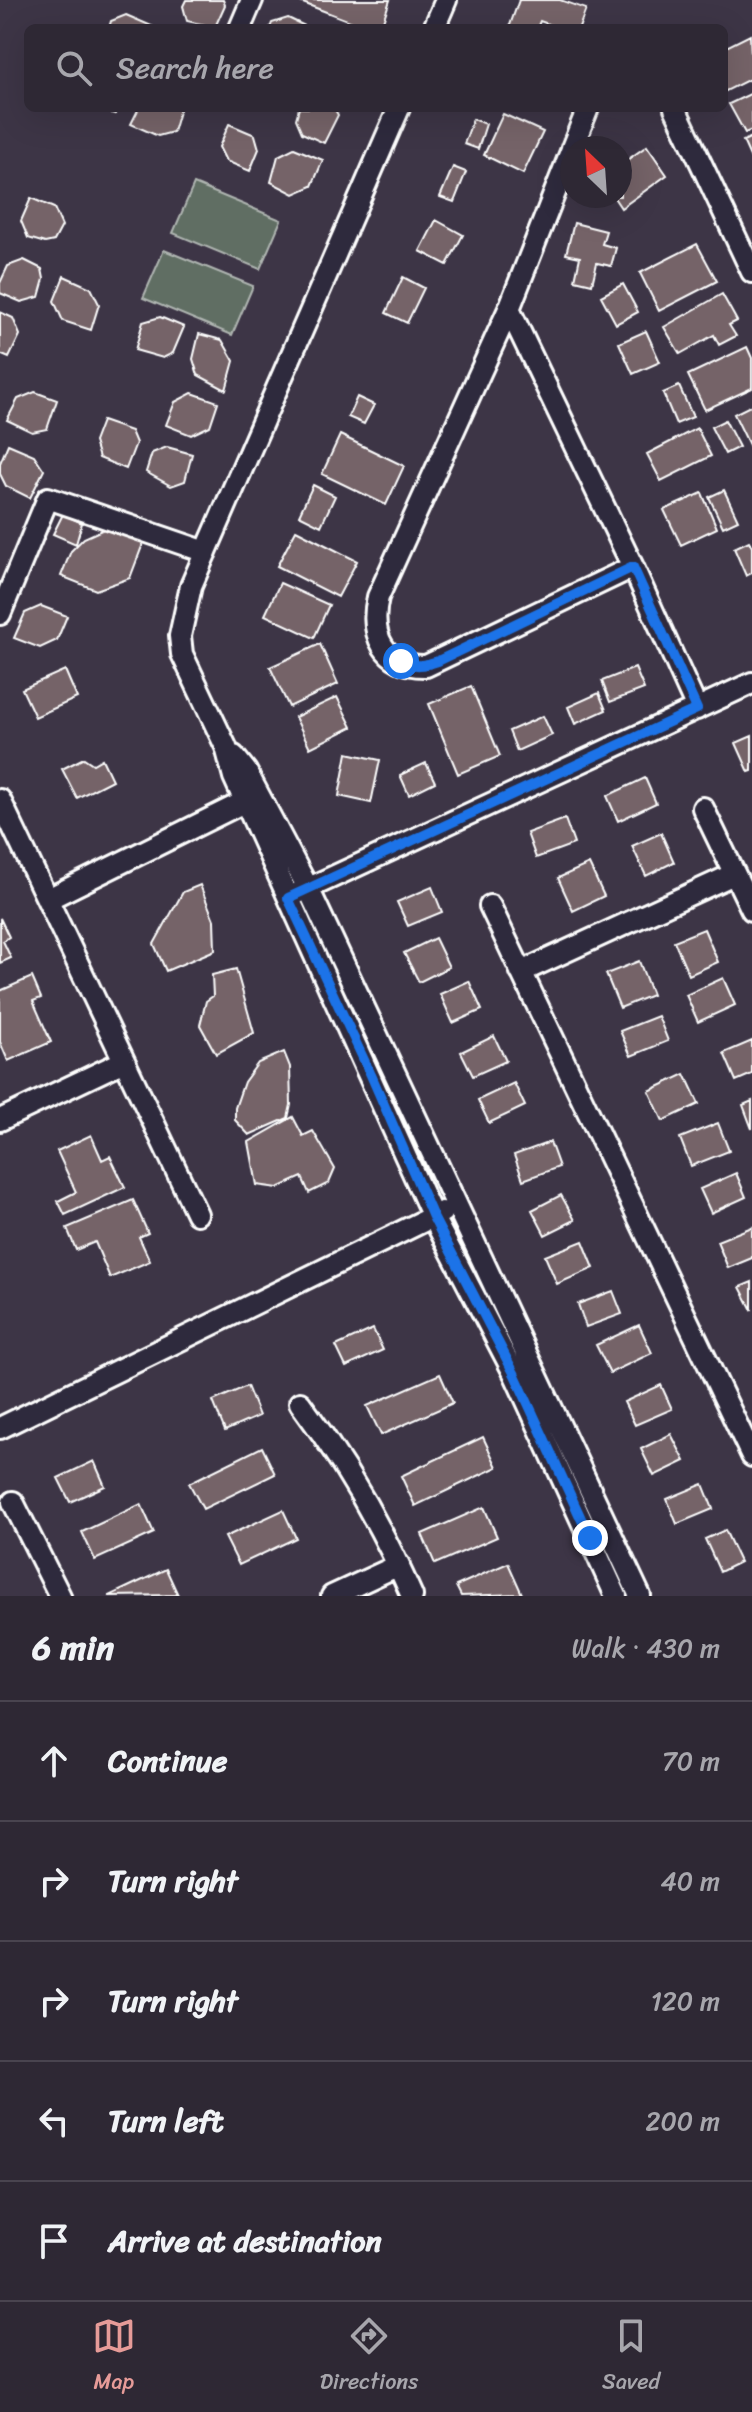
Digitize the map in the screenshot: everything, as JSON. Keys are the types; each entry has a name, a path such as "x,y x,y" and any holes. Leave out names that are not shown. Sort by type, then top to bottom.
{"street":[{"path":"242,24 252,0"},
{"path":"436,24 446,0"},
{"path":"397,112 191,586 180,636 188,671 226,747 246,771 252,798 288,898 433,1217 515,1375 616,1596"},
{"path":"577,136 586,112"},
{"path":"677,112 752,272"},
{"path":"560,179 509,309 378,597 374,613 382,647 389,655 412,666 426,666 633,567"},
{"path":"509,309 633,567 697,709"},
{"path":"0,614 48,498 206,552"},
{"path":"288,898 752,683"},
{"path":"252,798 308,888 640,1596"},
{"path":"48,899 252,798"},
{"path":"0,800 197,1214"},
{"path":"703,808 752,910"},
{"path":"521,972 734,874"},
{"path":"490,906 747,1432 752,1456"},
{"path":"0,1120 124,1061"},
{"path":"0,1428 455,1206"},
{"path":"300,1403 350,1475 399,1565 412,1596"},
{"path":"13,1502 60,1596"},
{"path":"332,1596 399,1565"}],"green space":[{"path":"194,184 281,220 260,269 173,233"},
{"path":"164,250 253,286 232,335 143,298"}],"building":[{"path":"186,0 223,0 225,5 216,24 187,21 183,6"},
{"path":"295,0 390,0 383,21 358,24"},
{"path":"519,0 560,0 586,9 580,24 540,21 539,24 510,24"},
{"path":"126,15 147,24 110,24"},
{"path":"288,18 301,24 272,24"},
{"path":"750,35 752,78 728,90 728,46"},
{"path":"752,93 752,130 745,133 729,104"},
{"path":"137,112 179,112 173,132 158,136 131,124"},
{"path":"298,112 336,112 338,115 324,143 302,133 296,119"},
{"path":"503,114 543,132 523,174 484,155"},
{"path":"473,119 486,124 478,149 464,144"},
{"path":"229,124 255,135 259,149 250,171 226,161 219,147"},
{"path":"752,137 752,161 743,141"},
{"path":"647,146 667,175 632,200 632,157"},
{"path":"294,148 323,160 312,186 294,194 271,182 278,156"},
{"path":"453,167 466,172 454,202 440,197"},
{"path":"31,198 54,208 62,226 54,241 45,243 28,238 21,221"},
{"path":"436,220 463,235 447,265 420,251"},
{"path":"574,223 606,231 602,244 616,248 611,266 597,263 592,284 575,280 580,257 566,254"},
{"path":"697,244 717,281 659,311 640,273"},
{"path":"24,260 42,269 44,279 39,297 21,302 0,293 0,283 8,266"},
{"path":"64,276 91,288 99,304 91,330 63,321 54,301"},
{"path":"403,277 424,288 407,323 386,313"},
{"path":"623,284 638,312 616,324 601,296"},
{"path":"722,294 737,321 729,325 736,336 719,345 714,335 680,354 664,327"},
{"path":"0,312 13,318 20,335 9,358 0,354"},
{"path":"160,317 184,327 173,353 163,358 135,350 143,322"},
{"path":"646,331 660,362 633,374 619,343"},
{"path":"199,334 222,340 234,361 226,390 198,375 193,359"},
{"path":"747,347 752,358 752,388 705,410 688,375"},
{"path":"679,386 693,417 676,424 663,393"},
{"path":"35,392 57,400 47,429 32,432 7,420 18,399"},
{"path":"192,393 218,402 210,426 191,435 166,425 175,402"},
{"path":"357,397 374,405 364,424 348,417"},
{"path":"752,405 752,446 750,447 734,414"},
{"path":"725,420 739,447 725,454 711,427"},
{"path":"102,421 131,431 136,443 126,469 99,458 94,442"},
{"path":"697,428 711,456 661,481 647,454"},
{"path":"340,435 404,466 386,505 322,474"},
{"path":"8,444 34,455 44,470 30,498 6,486 0,474 0,463"},
{"path":"167,447 192,454 185,481 171,486 146,472 152,453"},
{"path":"313,485 335,496 321,526 299,515"},
{"path":"724,490 738,520 723,527 709,497"},
{"path":"702,493 717,528 681,545 664,510"},
{"path":"63,514 82,523 76,544 53,534"},
{"path":"106,528 144,541 130,578 96,590 61,576 71,551 84,538"},
{"path":"296,530 357,561 338,597 277,566"},
{"path":"749,541 752,547 752,573 746,576 734,548"},
{"path":"280,583 329,605 314,638 265,615"},
{"path":"41,606 67,616 57,640 40,648 14,638 25,613"},
{"path":"320,644 338,684 289,707 270,667"},
{"path":"635,668 644,689 610,702 602,681"},
{"path":"65,670 77,698 35,717 22,689"},
{"path":"471,686 500,756 458,774 429,704"},
{"path":"599,693 606,710 575,724 568,707"},
{"path":"337,697 352,727 310,748 295,717"},
{"path":"543,716 552,735 517,751 509,731"},
{"path":"752,736 752,771 749,772 736,743"},
{"path":"347,753 380,760 371,803 339,796"},
{"path":"84,758 93,764 102,759 112,780 77,798 62,769"},
{"path":"426,763 435,782 409,795 400,775"},
{"path":"645,778 656,803 618,821 607,796"},
{"path":"565,819 574,844 536,858 527,833"},
{"path":"661,833 674,862 646,876 632,846"},
{"path":"589,864 604,896 573,911 558,878"},
{"path":"200,885 214,920 215,950 166,971 154,944 183,892"},
{"path":"432,887 442,912 408,926 397,902"},
{"path":"0,918 9,937 3,941 11,958 0,963"},
{"path":"704,929 718,962 689,975 674,941"},
{"path":"435,938 449,967 419,982 404,953"},
{"path":"639,961 652,995 620,1008 606,974"},
{"path":"236,969 254,1033 216,1054 200,1025 206,1001 213,996 212,975"},
{"path":"32,977 41,998 33,1001 51,1042 8,1061 0,1042 0,991"},
{"path":"723,978 735,1005 698,1022 686,995"},
{"path":"469,981 482,1010 453,1023 440,994"},
{"path":"658,1016 668,1041 631,1056 620,1031"},
{"path":"494,1036 506,1061 473,1076 461,1052"},
{"path":"752,1041 752,1074 736,1081 724,1053"},
{"path":"284,1052 290,1067 291,1105 288,1118 249,1135 235,1120 235,1108 244,1082 258,1063"},
{"path":"685,1074 699,1104 663,1121 649,1091"},
{"path":"514,1083 525,1106 489,1123 478,1100"},
{"path":"752,1101 752,1129 743,1105"},
{"path":"293,1117 303,1136 313,1131 335,1169 329,1183 309,1193 302,1177 278,1188 257,1185 249,1142"},
{"path":"718,1123 729,1151 691,1166 680,1138"},
{"path":"91,1135 102,1160 110,1156 125,1187 65,1215 58,1201 76,1192 57,1151"},
{"path":"550,1142 559,1167 523,1180 514,1155"},
{"path":"736,1173 746,1197 711,1213 700,1189"},
{"path":"561,1195 575,1220 545,1235 532,1210"},
{"path":"133,1200 148,1233 139,1237 150,1261 110,1278 95,1242 76,1250 67,1228"},
{"path":"752,1227 752,1258 728,1268 717,1241"},
{"path":"583,1241 594,1268 557,1284 545,1256"},
{"path":"752,1282 752,1310 740,1287"},
{"path":"613,1291 622,1314 586,1327 578,1304"},
{"path":"639,1325 652,1353 610,1373 596,1345"},
{"path":"373,1329 383,1350 346,1367 336,1346"},
{"path":"440,1374 453,1403 381,1435 367,1406"},
{"path":"661,1385 672,1409 635,1425 624,1402"},
{"path":"247,1386 259,1416 225,1431 213,1401"},
{"path":"671,1434 685,1461 654,1476 641,1449"},
{"path":"483,1437 497,1467 415,1506 401,1476"},
{"path":"262,1447 275,1474 203,1509 189,1483"},
{"path":"94,1461 105,1486 70,1502 58,1478"},
{"path":"703,1484 713,1509 677,1524 667,1499"},
{"path":"141,1504 154,1533 95,1560 82,1532"},
{"path":"484,1507 497,1537 435,1564 422,1534"},
{"path":"283,1510 296,1538 239,1565 225,1537"},
{"path":"725,1530 740,1562 720,1572 705,1539"},
{"path":"508,1563 522,1594 461,1596 456,1586"},
{"path":"166,1569 178,1595 109,1596"}],"route":[{"path":"401,661 412,666 426,666 633,567 697,709 288,898 433,1217 515,1375 590,1538"}]}
